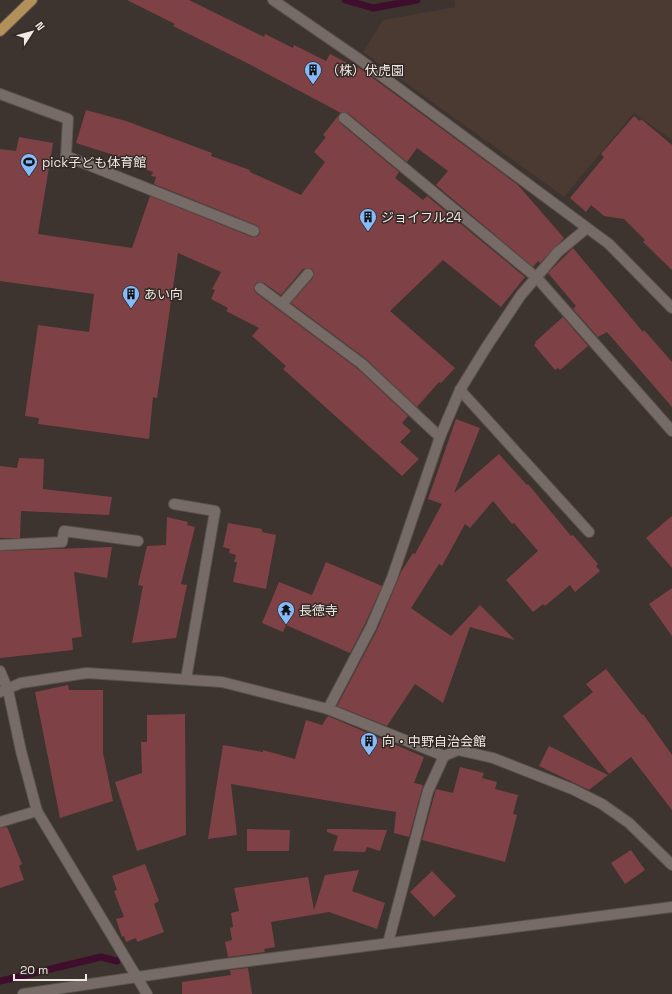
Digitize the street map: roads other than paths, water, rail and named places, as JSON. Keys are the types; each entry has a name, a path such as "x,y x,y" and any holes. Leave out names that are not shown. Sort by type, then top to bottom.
{"main road":[{"path":"0,31 32,0"}],"street":[{"path":"273,0 359,59 609,244 672,308"},
{"path":"0,94 68,119 66,156 254,232"},
{"path":"344,118 537,278 672,432"},
{"path":"328,709 371,627 392,578 440,437 460,390 521,295 558,252 587,228"},
{"path":"282,304 308,274"},
{"path":"260,288 362,364 440,437"},
{"path":"460,390 589,532"},
{"path":"174,504 215,511 186,679"},
{"path":"0,546 62,542 64,531 138,541"},
{"path":"0,671 4,691 37,811 147,994"},
{"path":"4,691 21,683 87,673 222,682 328,709 444,756"},
{"path":"388,943 428,791 444,756 458,750 493,758 572,789 602,804 629,823 672,865"},
{"path":"0,822 37,811"},
{"path":"23,994 136,976 672,906"}],"waterway":[{"path":"345,0 373,8 417,0"},
{"path":"0,981 101,957 117,961"}],"place":[{"name":"（株）伏虎園","path":"313,85"},
{"name":"pick子ども体育館","path":"29,177"},
{"name":"ジョイフル24","path":"368,232"},
{"name":"あい向","path":"131,309"},
{"name":"長徳寺","path":"286,625"},
{"name":"向・中野自治会館","path":"369,756"}]}
